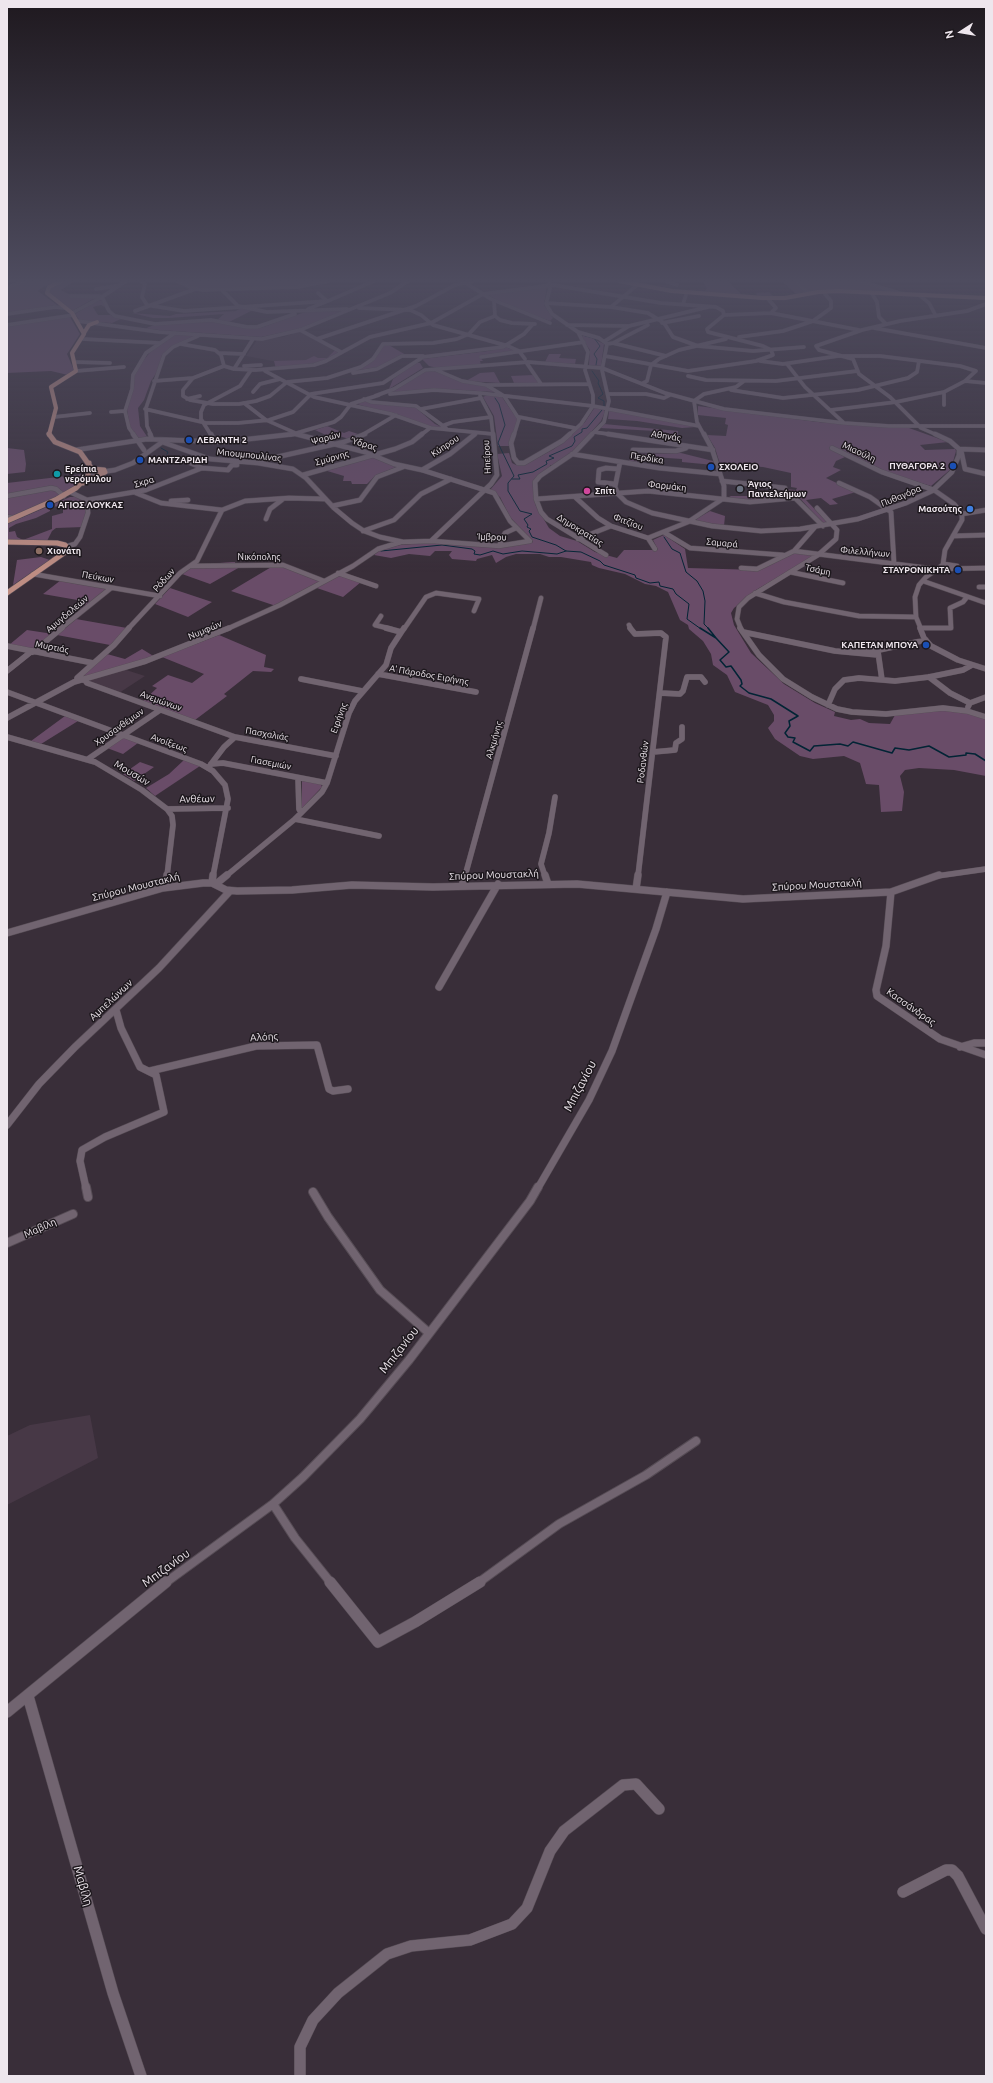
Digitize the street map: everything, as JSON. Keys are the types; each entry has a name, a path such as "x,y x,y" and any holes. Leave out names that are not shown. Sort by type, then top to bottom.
{"main road":[{"path":"64,378 52,386 56,402 54,417 49,433 51,439 58,444 76,450 94,469 104,471"},
{"path":"82,483 89,473 89,463"},
{"path":"7,521 64,496 82,483 104,471"},
{"path":"7,542 54,543 68,546 65,552 7,593"}],"street":[{"path":"133,378 132,389 125,411 129,428 144,450"},
{"path":"152,439 147,426 145,409 156,378"},
{"path":"154,381 190,378"},
{"path":"193,378 182,393 187,399 206,404 244,403 270,396 287,382 325,378"},
{"path":"212,436 202,422 201,414 206,404 240,386 245,378"},
{"path":"145,409 178,418 202,422 235,424 266,420 295,411 309,394 375,385 391,378"},
{"path":"76,450 138,440 157,439 163,441 225,442 296,434 337,420 350,404 389,391 410,378"},
{"path":"456,378 462,381 486,385 589,384"},
{"path":"537,378 541,384"},
{"path":"486,385 501,395 518,417 519,422 511,446 514,458 518,463 524,463 562,441 593,406 593,395 588,378"},
{"name":"Δημοκρατίας","path":"604,378 608,394 608,408 604,422 572,454 540,476 535,482 536,499 541,512 547,519 578,539 606,554"},
{"path":"630,378 670,395 724,409 844,423 900,426 986,426"},
{"path":"643,383 647,381 648,378"},
{"path":"701,378 706,380 776,381 805,378"},
{"path":"866,378 896,402 924,431"},
{"path":"729,389 768,397 815,396 876,387 904,378"},
{"path":"831,410 896,402 944,392 969,378"},
{"path":"253,392 260,384 280,379 309,394 396,415 430,428 494,434"},
{"path":"799,379 844,423"},
{"path":"387,381 390,383 387,390 389,391"},
{"path":"694,402 703,395 737,387 744,381"},
{"path":"965,381 986,383"},
{"path":"375,396 410,391 451,390 480,395 501,395 608,408 699,426"},
{"path":"944,392 944,405"},
{"path":"608,394 647,394 664,398 670,395"},
{"path":"421,409 480,395"},
{"name":"Ηπείρου","path":"431,541 484,490 497,475 494,434 491,417 480,395"},
{"path":"187,399 200,396"},
{"path":"364,399 371,402 413,406 421,409 448,430"},
{"path":"648,538 688,522 722,500 725,494 713,450 699,426 694,402"},
{"name":"Ύδρας","path":"244,403 266,420 296,434 373,455 403,467 422,470 484,490"},
{"path":"111,412 125,411"},
{"path":"54,417 90,414"},
{"name":"Ψαρών","path":"255,463 336,444 365,434 396,415"},
{"path":"442,426 453,422 491,417"},
{"path":"518,417 575,428"},
{"path":"900,426 924,431 950,441 960,449 986,450"},
{"name":"Σμύρνης","path":"303,475 409,444 430,428"},
{"name":"Αθηνάς","path":"594,432 686,448 713,450"},
{"name":"Κύπρου","path":"422,470 450,454 476,433"},
{"path":"104,471 122,466 140,457 152,447 157,439"},
{"path":"89,473 104,471 133,463 163,441"},
{"name":"Μπουμπουλίνας","path":"163,441 206,458 288,468 303,475 332,506 363,531 403,542 431,541"},
{"path":"633,450 676,451 686,448"},
{"name":"Μιαούλη","path":"832,448 882,472 934,490 954,504 962,516"},
{"path":"960,449 965,469 986,474"},
{"name":"Πυθαγόρα","path":"617,492 623,500 641,509 688,522 730,529 761,531 823,526 889,510 934,490 955,468 960,449"},
{"name":"Περδίκα","path":"572,454 659,468 720,474"},
{"path":"181,459 202,468 225,471 230,469 232,465 246,465 255,463"},
{"path":"617,492 615,484 620,462"},
{"path":"332,506 360,500 377,477 386,472 403,467"},
{"name":"Σκρα","path":"87,500 136,493 150,489 202,468"},
{"path":"615,484 598,482 599,470 606,468 618,469"},
{"path":"363,531 394,520 426,490 451,479"},
{"path":"722,481 785,488"},
{"path":"839,484 870,497 889,510 893,515 892,541 894,563"},
{"path":"7,496 50,488 55,489 64,496"},
{"name":"Ίμβρου","path":"431,541 499,546 530,541 506,516 496,495 484,490"},
{"name":"Φαρμάκη","path":"536,499 575,497 617,492 652,491 722,500 767,502 796,498 823,526"},
{"path":"68,546 76,543 84,530 88,513 87,500 70,492"},
{"path":"136,493 157,502 222,510 243,502 285,498 325,499"},
{"name":"Φιτζίου","path":"575,497 598,518 611,526 648,538 655,549"},
{"path":"266,520 270,509 285,498"},
{"path":"157,502 188,500"},
{"path":"816,508 833,524 838,534 836,539 818,555 755,593 743,603 736,614 743,632 759,655 783,679 828,705 852,712 868,714 901,713 931,708 967,712 986,717"},
{"name":"Ρόδων","path":"77,681 77,678 114,645 180,573 198,560 207,539 222,514 222,510"},
{"path":"962,516 986,510"},
{"path":"962,516 986,513"},
{"path":"962,516 945,550 945,557 942,564 934,569 923,581 915,597 916,617 926,640 944,654 986,669"},
{"path":"7,517 13,518"},
{"path":"578,539 611,526"},
{"path":"741,568 757,569 779,559 783,555 794,551 815,527"},
{"path":"499,546 505,533 516,528"},
{"name":"Σαμαρά","path":"665,532 679,543 690,548 783,555"},
{"path":"953,536 966,537 986,535"},
{"name":"Νυμφών","path":"7,718 77,681 153,658 211,638 273,609 378,549 403,542"},
{"name":"Φιλελλήνων","path":"794,551 818,555 919,565 934,569 950,566 974,568 986,567"},
{"path":"945,557 950,566"},
{"path":"942,564 950,566"},
{"name":"Νικόπολης","path":"191,566 283,565 324,581"},
{"name":"Τσάμη","path":"790,572 843,583"},
{"path":"338,573 376,586"},
{"name":"Πεύκων","path":"33,574 160,596"},
{"path":"923,581 986,603"},
{"path":"979,587 986,587"},
{"name":"Αμυγδαλεών","path":"8,669 33,651 111,588"},
{"name":"Ειρήνης","path":"214,883 295,819 319,796 327,783 349,713 362,691 386,665 390,650 426,597 432,593 479,599 474,611"},
{"path":"755,593 790,603 859,616 872,615 916,617"},
{"path":"920,628 951,628 950,608 963,602 967,597"},
{"name":"Αλκμήνης","path":"462,886 507,727 541,598"},
{"path":"381,616 375,625 376,626 401,632"},
{"name":"Ροδανθών","path":"629,625 632,632 635,634 660,633 665,636 654,752 636,889"},
{"path":"743,632 794,643 800,641 878,652 926,640"},
{"name":"Μυρτιάς","path":"7,646 93,664"},
{"path":"878,652 882,680"},
{"path":"828,705 836,689 844,680 859,678 895,681 930,677 964,670 972,665"},
{"name":"A' Πάροδος Ειρήνης","path":"378,674 476,692"},
{"path":"660,694 680,694 683,691 687,677 701,677 705,682"},
{"path":"930,677 950,693 970,702 986,697"},
{"name":"Ανεμώνων","path":"84,679 87,683 235,737"},
{"path":"301,679 362,691"},
{"name":"Ανοίξεως","path":"7,692 123,736 210,766 225,785 228,794 228,808 217,849 214,883"},
{"path":"967,712 970,702"},
{"name":"Χρυσανθέμων","path":"88,759 160,710"},
{"path":"654,752 675,750 676,743 682,739 682,727"},
{"name":"Μουσών","path":"7,737 88,759 142,790 167,810"},
{"name":"Πασχαλιάς","path":"210,766 224,747 235,737 336,756"},
{"name":"Γιασεμιών","path":"210,766 223,763 327,783"},
{"path":"298,778 299,810 301,813"},
{"path":"548,884 541,864 549,833 555,797"},
{"name":"Ανθέων","path":"167,810 228,808"},
{"path":"166,888 173,825 172,816 167,810"},
{"path":"295,819 379,836"},
{"name":"Σπύρου Μουστακλή","path":"7,934 166,888 214,883 230,891 292,890 352,885 433,887 498,884 581,884 743,898 891,892 941,874 986,870"},
{"path":"439,987 498,884"},
{"name":"Αμπελώνων","path":"7,1125 39,1084 75,1047 159,968 216,909 230,891"},
{"name":"Μπιζανίου","path":"8,1708 28,1696 158,1588 273,1504 303,1478 360,1419 429,1333 530,1200 589,1100 612,1051 656,929 667,892"},
{"name":"Κασσάνδρας","path":"891,892 886,946 876,993 880,998 928,1032 960,1047 986,1055"},
{"path":"88,1197 80,1161 82,1150 105,1137 164,1112 156,1076 150,1071 140,1067 121,1028 116,1010"},
{"path":"960,1047 974,1043 986,1043"},
{"name":"Αλόης","path":"150,1071 256,1046 317,1045 329,1089 333,1091 348,1089"},
{"path":"313,1192 328,1218 380,1290 429,1333"},
{"name":"Μαβίλη","path":"7,1243 72,1214"},
{"path":"273,1504 295,1538 378,1642 415,1622 478,1583 559,1524 646,1475 696,1441"},
{"name":"Μαβίλη","path":"28,1696 113,1993 141,2076"},
{"path":"300,2076 300,2047 313,2020 338,1993 387,1954 411,1946 470,1940 500,1930 512,1924 527,1908 550,1851 560,1836 623,1786 636,1784 658,1809"},
{"path":"902,1892 946,1870 952,1870 958,1876 986,1929"}],"shaded area":[{"path":"134,378 153,378 144,400 138,408 140,426 148,438 139,439 130,428 127,410"},
{"path":"394,378 406,378 389,389"},
{"path":"413,378 453,378 462,382 484,385 495,392 441,389 387,393"},
{"path":"471,378 497,378 500,383 466,381"},
{"path":"512,378 535,378 539,383 514,383"},
{"path":"487,395 502,397 518,420 509,446 498,446 494,416 483,397"},
{"path":"364,400 416,408 435,424 444,428 434,428 357,404"},
{"path":"698,406 818,422 909,428 948,442 920,445 925,450 955,449 956,451 951,469 931,486 885,472 831,447 829,448 845,457 836,461 833,467 841,470 826,478 856,492 832,499 838,504 830,505 821,498 806,500 828,523 822,523 798,496 752,501 727,498 731,496 778,496 789,493 788,490 784,489 796,490 797,488 791,487 791,473 763,467 720,464 715,448 707,435 726,436 728,425 725,424 726,418 698,415"},
{"path":"595,407 604,409 605,412 601,421 576,449 556,465 550,465 551,468 533,482 533,493 536,506 549,528 560,536 577,541 595,552 617,558 624,550 658,550 653,540 664,535 685,549 688,568 757,570 794,552 814,556 756,590 734,608 731,613 734,625 751,653 784,684 815,703 835,712 834,716 851,720 860,719 869,723 890,724 895,715 942,709 970,713 986,719 986,776 954,770 919,768 905,770 900,776 904,792 902,811 881,812 879,785 866,784 860,763 844,756 813,759 800,756 775,739 768,728 774,721 774,715 768,705 735,692 727,675 713,665 711,654 703,641 689,629 688,625 680,620 668,592 656,586 645,584 625,574 599,568 592,565 591,562 561,557 549,557 540,554 516,554 506,557 496,563 492,555 477,559 476,561 452,559 449,555 452,551 435,551 430,556 409,554 391,558 374,555 380,550 400,545 432,542 500,547 533,542 510,517 500,497 490,490 502,476 497,454 509,453 512,463 516,465 530,462 554,449 566,439 585,422"},
{"path":"611,410 696,427 682,428 637,421 608,419 609,411"},
{"path":"604,424 678,431 678,438 655,437 656,431 600,428"},
{"path":"327,426 344,433 349,431 361,435 349,439 333,434 328,436 315,430"},
{"path":"7,448 24,450 26,464 25,472 7,474"},
{"path":"681,453 713,461 714,465 682,462 682,459 639,456 637,463 629,461 631,454"},
{"path":"373,456 396,467 375,476 367,484 352,484 351,481 343,481 344,476 324,470"},
{"path":"84,474 76,485 58,497 15,516 7,515 7,483"},
{"path":"70,497 79,497 84,499 87,507 83,527 56,528 52,531 47,541 7,540 7,524","holes":["63,506 63,513 52,516 52,529 23,540 17,537 15,531 9,532 9,528 50,511 50,507"]},
{"path":"710,511 725,516 724,526 698,522 696,519"},
{"path":"41,557 50,560 13,585 17,560"},
{"path":"235,562 236,566 240,567 210,584 182,574 195,565"},
{"path":"273,566 280,566 322,581 276,606 231,591"},
{"path":"339,574 361,582 343,597 314,587"},
{"path":"61,580 108,588 83,609 75,608 83,601 43,594"},
{"path":"170,588 212,602 188,617 155,604"},
{"path":"76,619 127,628 110,645 57,635"},
{"path":"27,630 53,634 33,650 9,645"},
{"path":"219,635 266,655 264,667 274,669 271,672 253,671 224,694 227,696 195,720 143,701 157,688 152,686 168,675 192,683 204,674 162,657"},
{"path":"142,649 155,657 79,678 107,654 125,659"},
{"path":"123,669 145,676 119,693 92,684 89,679"},
{"path":"65,716 78,721 41,744 31,741"},
{"path":"123,737 138,743 123,754 107,748"},
{"path":"184,760 200,766 155,796 146,788 169,774"},
{"path":"140,762 154,767 134,781 123,774"},
{"path":"302,781 321,784 322,787 302,808"},
{"path":"90,1415 98,1458 7,1505 7,1436 30,1425"}],"waterway":[{"path":"597,378 603,394 598,398 604,401 604,406"},
{"path":"495,398 499,404 505,425 498,443 514,476 508,483 508,491 520,511 532,514 524,519 528,525 527,527 531,529 529,531 532,537 556,545 566,551"},
{"path":"512,479 520,479 518,475 533,472 547,464 546,461 554,458 549,456 572,446 575,441 574,437 582,432 582,429 587,428 602,410"},
{"path":"161,448 168,452 167,454"},
{"path":"664,537 672,549 680,553 686,572 697,581 703,591 705,601 704,624 708,628"},
{"path":"381,551 442,545 472,549 475,551 474,554 480,555 493,551 503,554 522,551 557,554 566,551"},
{"path":"566,551 581,552 600,561 604,565 635,575 636,578 650,583 659,582 660,586 673,589 676,594 689,604 687,619 701,629"},
{"path":"700,628 716,638"},
{"path":"708,628 716,638"},
{"path":"716,638 729,652 720,660 726,667 731,666 741,680 742,684 740,686 749,693 771,699 798,716 789,721 790,726 785,733 788,737 795,738 793,742 810,751 814,746 840,744 848,746 853,742 892,753 895,748 909,750 929,746 949,757 966,755 966,753 975,754 986,761"}],"place":[{"name":"ΛΕΒΑΝΤΗ 2","path":"189,440"},
{"name":"ΜΑΝΤΖΑΡΙΔΗ","path":"140,460"},
{"name":"ΠΥΘΑΓΟΡΑ 2","path":"953,466"},
{"name":"ΣΧΟΛΕΙΟ","path":"711,467"},
{"name":"Ερείπια νερόμυλου","path":"57,474"},
{"name":"Άγιος Παντελεήμων","path":"740,489"},
{"name":"Σπίτι","path":"587,491"},
{"name":"ΑΓΙΟΣ ΛΟΥΚΑΣ","path":"50,505"},
{"name":"Μασούτης","path":"970,509"},
{"name":"Χιονάτη","path":"39,551"},
{"name":"ΣΤΑΥΡΟΝΙΚΗΤΑ","path":"958,570"},
{"name":"ΚΑΠΕΤΑΝ ΜΠΟΥΑ","path":"926,645"}]}
